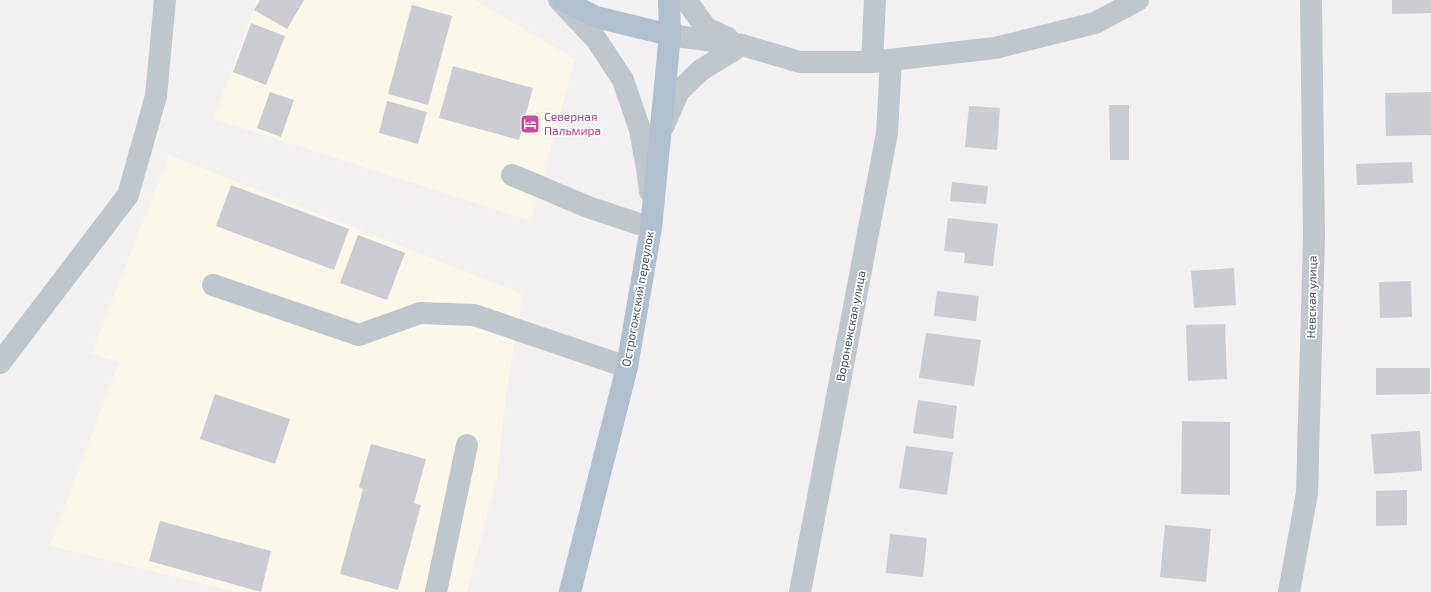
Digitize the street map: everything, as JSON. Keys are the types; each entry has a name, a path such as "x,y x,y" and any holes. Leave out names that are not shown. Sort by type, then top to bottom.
{"main road":[{"path":"562,0 596,17 670,35"},
{"name":"Острогожский переулок","path":"570,592 626,367 652,222 670,35 669,0"}],"street":[{"path":"0,363 128,195 156,96 164,0"},
{"path":"512,175 588,207 652,222 647,168 640,130 623,80 596,39 559,0"},
{"path":"686,0 706,28 742,45"},
{"name":"Воронежская улица","path":"800,592 887,133 875,0"},
{"path":"670,35 742,45 800,62 881,61 995,48 1095,23 1138,0"},
{"name":"Невская улица","path":"1289,592 1308,493 1314,237 1311,0"},
{"path":"661,132 679,91 701,70 742,45"},
{"path":"213,285 359,335 420,312 474,315 626,367"},
{"path":"436,592 466,445"}],"shaded area":[{"path":"257,0 475,0 575,59 531,221 214,119"},
{"path":"169,155 523,294 506,395 497,477 467,592 236,592 50,546 119,362 91,354"}],"building":[{"path":"260,0 304,0 287,29 254,10"},
{"path":"1392,0 1431,0 1431,13 1392,14"},
{"path":"412,5 452,16 428,105 388,94"},
{"path":"251,23 285,36 266,85 233,72"},
{"path":"453,66 533,88 519,140 439,118"},
{"path":"270,92 294,100 281,137 257,128"},
{"path":"1431,92 1431,135 1386,136 1385,93"},
{"path":"387,101 427,112 418,144 379,133"},
{"path":"1109,105 1129,105 1129,160 1110,160"},
{"path":"969,106 1000,108 997,150 965,147"},
{"path":"1412,162 1413,183 1357,185 1356,164"},
{"path":"952,182 988,186 986,204 950,201"},
{"path":"231,185 349,229 334,270 216,226"},
{"path":"948,218 998,224 993,266 964,263 965,253 944,251"},
{"path":"358,235 405,253 387,300 340,283"},
{"path":"1234,268 1236,305 1194,308 1191,271"},
{"path":"1411,281 1412,317 1380,318 1379,282"},
{"path":"937,291 979,296 976,321 934,316"},
{"path":"1225,324 1227,379 1188,381 1186,325"},
{"path":"926,333 981,340 974,386 919,378"},
{"path":"1376,368 1430,368 1430,394 1376,395"},
{"path":"215,394 290,419 275,464 200,439"},
{"path":"918,400 957,406 953,439 913,433"},
{"path":"1182,421 1230,422 1230,495 1181,494"},
{"path":"1420,431 1422,471 1374,474 1371,434"},
{"path":"371,444 426,459 414,503 421,505 398,590 340,574 363,489 359,487"},
{"path":"906,446 953,452 947,495 899,488"},
{"path":"1407,490 1407,525 1376,526 1376,491"},
{"path":"160,521 271,551 261,592 149,561"},
{"path":"1165,525 1211,529 1206,582 1160,577"},
{"path":"890,534 927,538 923,577 886,573"}],"place":[{"name":"Северная Пальмира","path":"530,124"}]}
